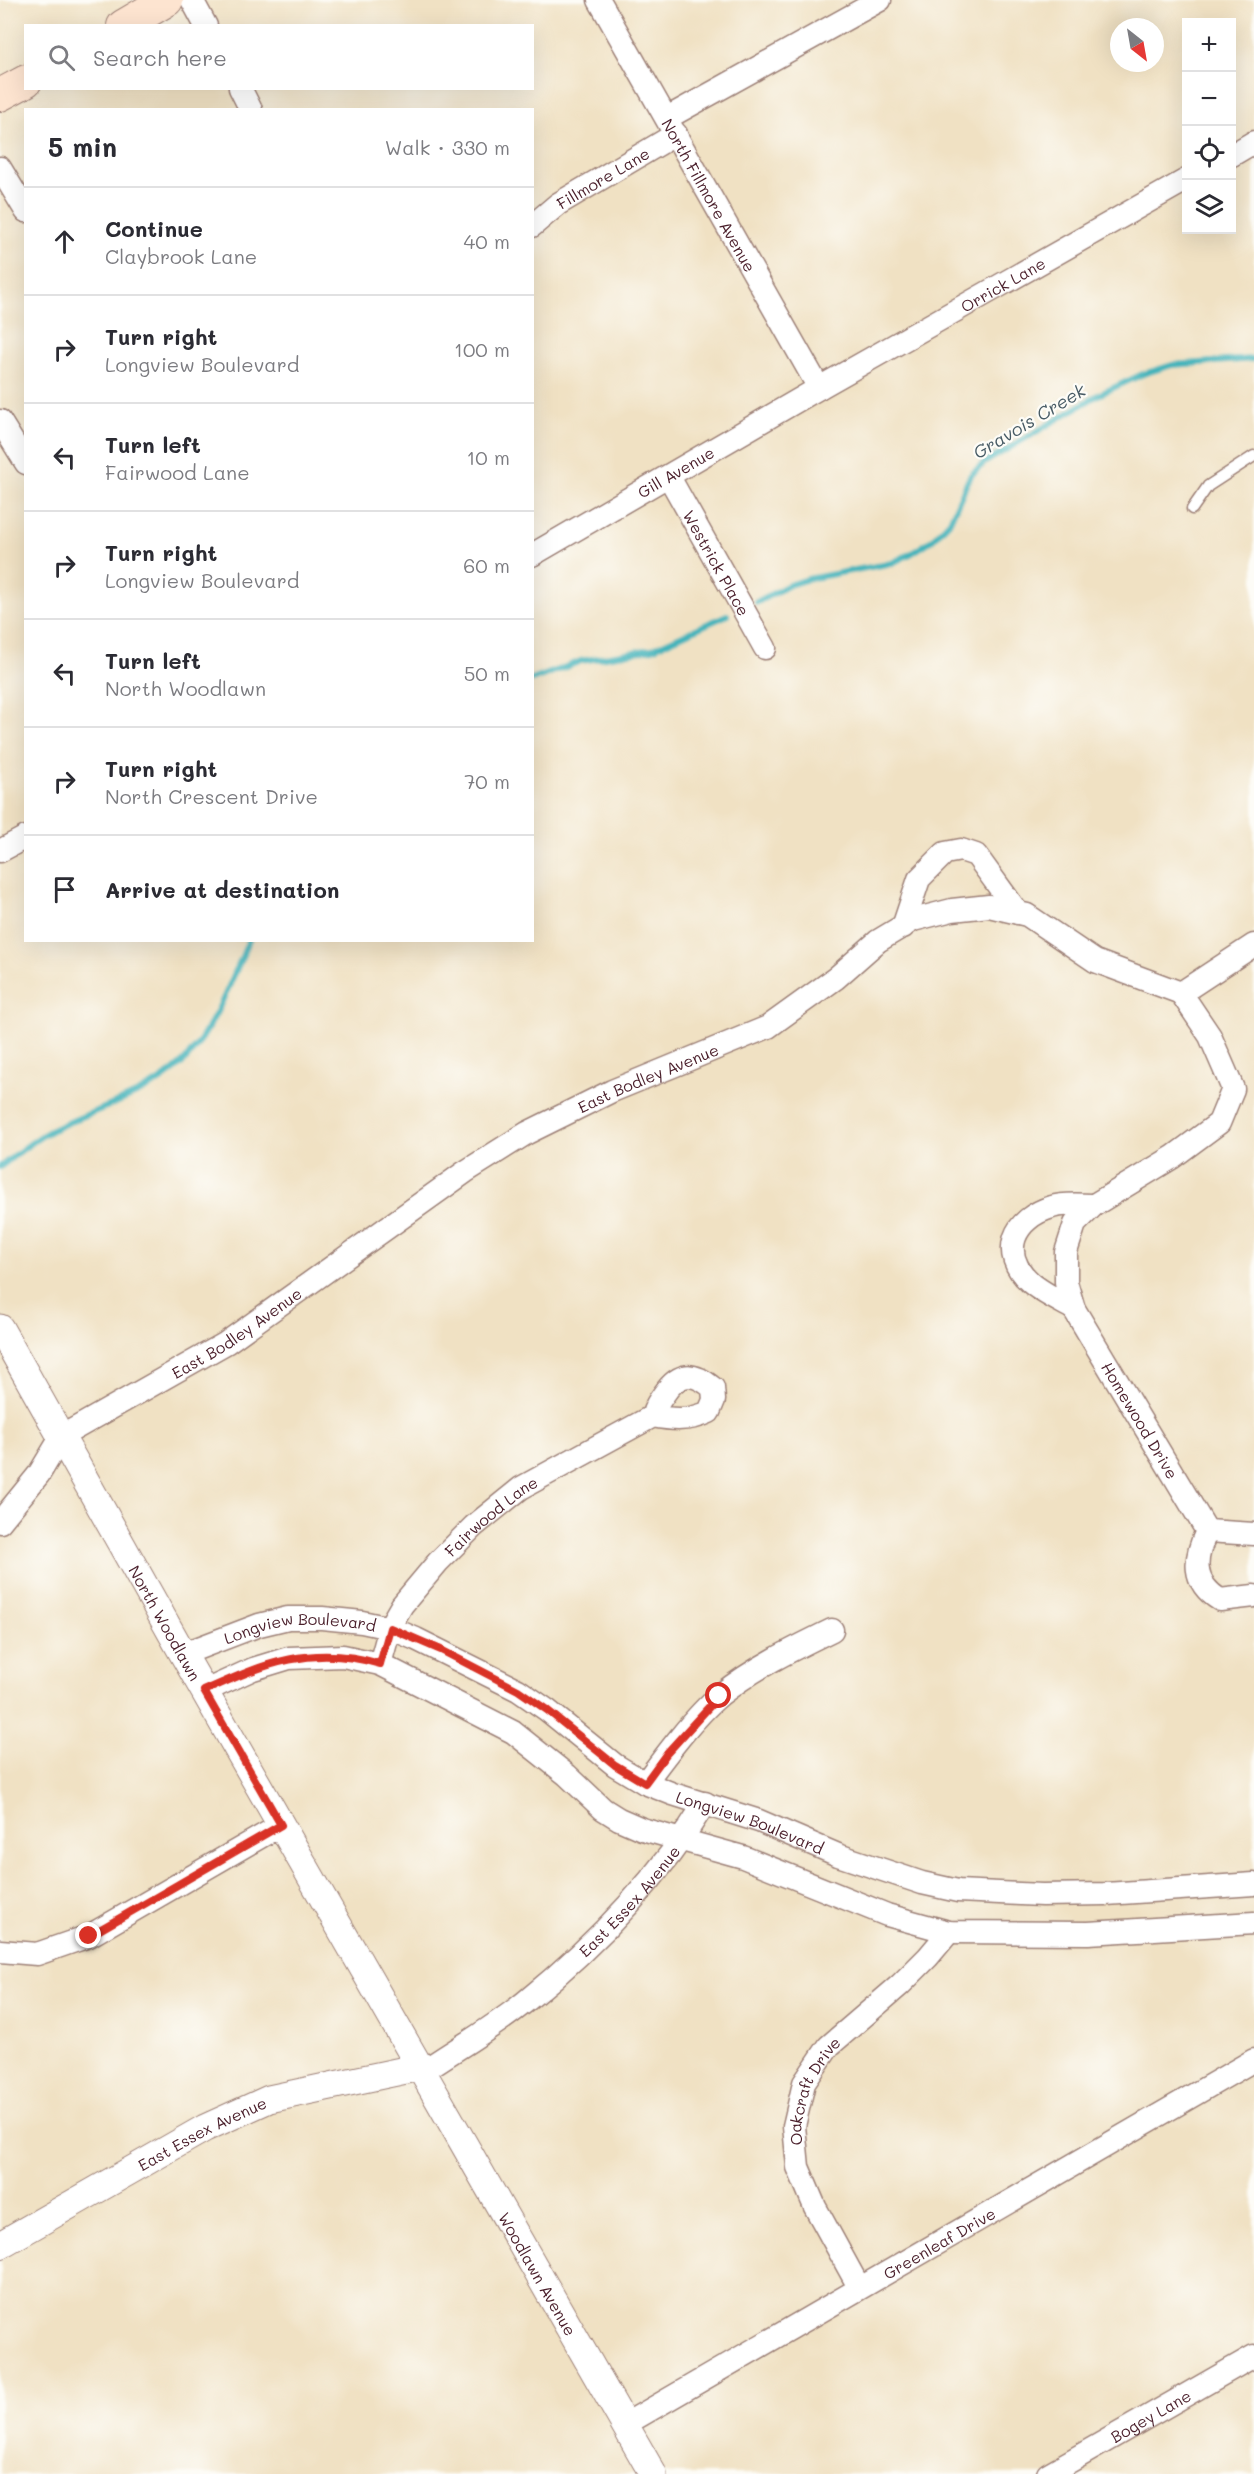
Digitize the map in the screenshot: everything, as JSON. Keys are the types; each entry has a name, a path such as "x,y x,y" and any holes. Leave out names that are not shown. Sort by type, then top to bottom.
{"main road":[{"path":"126,24 167,0"},
{"path":"0,95 24,82"}],"street":[{"path":"192,0 205,24"},
{"name":"North Fillmore Avenue","path":"599,0 819,388"},
{"name":"Fillmore Lane","path":"534,224 558,204 672,126 880,0"},
{"path":"241,90 250,108"},
{"path":"1236,153 1254,142"},
{"path":"0,168 24,208"},
{"name":"Orrick Lane","path":"819,388 1182,182"},
{"name":"Gill Avenue","path":"534,554 819,388"},
{"path":"0,421 24,460"},
{"name":"Westrick Place","path":"669,477 765,648"},
{"path":"0,851 24,838"},
{"path":"903,927 919,879 945,853 961,850 976,855 1018,913"},
{"name":"East Bodley Avenue","path":"62,1436 226,1342 465,1172 527,1133 612,1091 768,1027 836,978 878,941 913,920 952,910 989,906 1028,915 1095,961 1181,993"},
{"path":"1181,993 1254,945"},
{"name":"Homewood Drive","path":"1181,993 1210,1036 1233,1089 1219,1123 1173,1157 1094,1205 1075,1224 1066,1252 1066,1282 1074,1309 1207,1531"},
{"name":"Homewood Drive","path":"1074,1309 1030,1282 1017,1264 1012,1249 1014,1234 1040,1211 1054,1206 1094,1205"},
{"name":"North Woodlawn","path":"0,1328 204,1691 421,2069"},
{"name":"Fairwood Lane","path":"380,1664 390,1628 402,1605 438,1562 474,1526 521,1488 653,1416"},
{"path":"0,1522 39,1474 62,1436"},
{"path":"1254,1534 1207,1531 1200,1545 1197,1570 1202,1584 1220,1600 1254,1596"},
{"name":"Longview Boulevard","path":"183,1654 259,1625 288,1618 352,1621 390,1628 441,1650 518,1690 547,1710 615,1765 645,1783 759,1821 838,1855 888,1872 958,1891 1000,1894 1106,1894 1254,1884"},
{"path":"645,1783 667,1753 719,1696 773,1659 832,1630"},
{"name":"Longview Boulevard","path":"204,1691 253,1669 289,1658 343,1656 380,1664 513,1732 567,1775 603,1809 619,1819 642,1829 743,1857 887,1915 949,1932 1088,1933 1254,1923"},
{"name":"East Essex Avenue","path":"0,2245 205,2128 269,2099 421,2069 523,2003 587,1949 637,1895 683,1839 705,1803"},
{"path":"0,1951 37,1954 89,1936 281,1825"},
{"name":"Oakcraft Drive","path":"859,2287 815,2206 798,2168 794,2126 804,2083 830,2046 900,1984 928,1957 949,1932"},
{"name":"Greenleaf Drive","path":"624,2425 1254,2060"},
{"name":"Woodlawn Avenue","path":"421,2069 654,2474"},
{"name":"Bogey Lane","path":"1048,2474 1254,2356"}],"lane":[{"path":"1192,509 1208,486 1254,456"}],"waterway":[{"name":"Gravois Creek","path":"757,602 789,585 808,579 892,563 912,553 932,540 950,521 970,476 984,463 1098,395 1143,374 1172,365 1254,359"},
{"name":"Gravois Creek","path":"534,679 581,661 652,649 727,615"},
{"name":"Gravois Creek","path":"0,1167 45,1134 152,1086 181,1064 211,1023 248,942"}],"route":[{"path":"89,1936 281,1825 204,1691 253,1669 289,1658 315,1655 358,1658 380,1664 390,1628 441,1650 518,1690 547,1710 615,1765 645,1783 667,1753 719,1696"}]}
